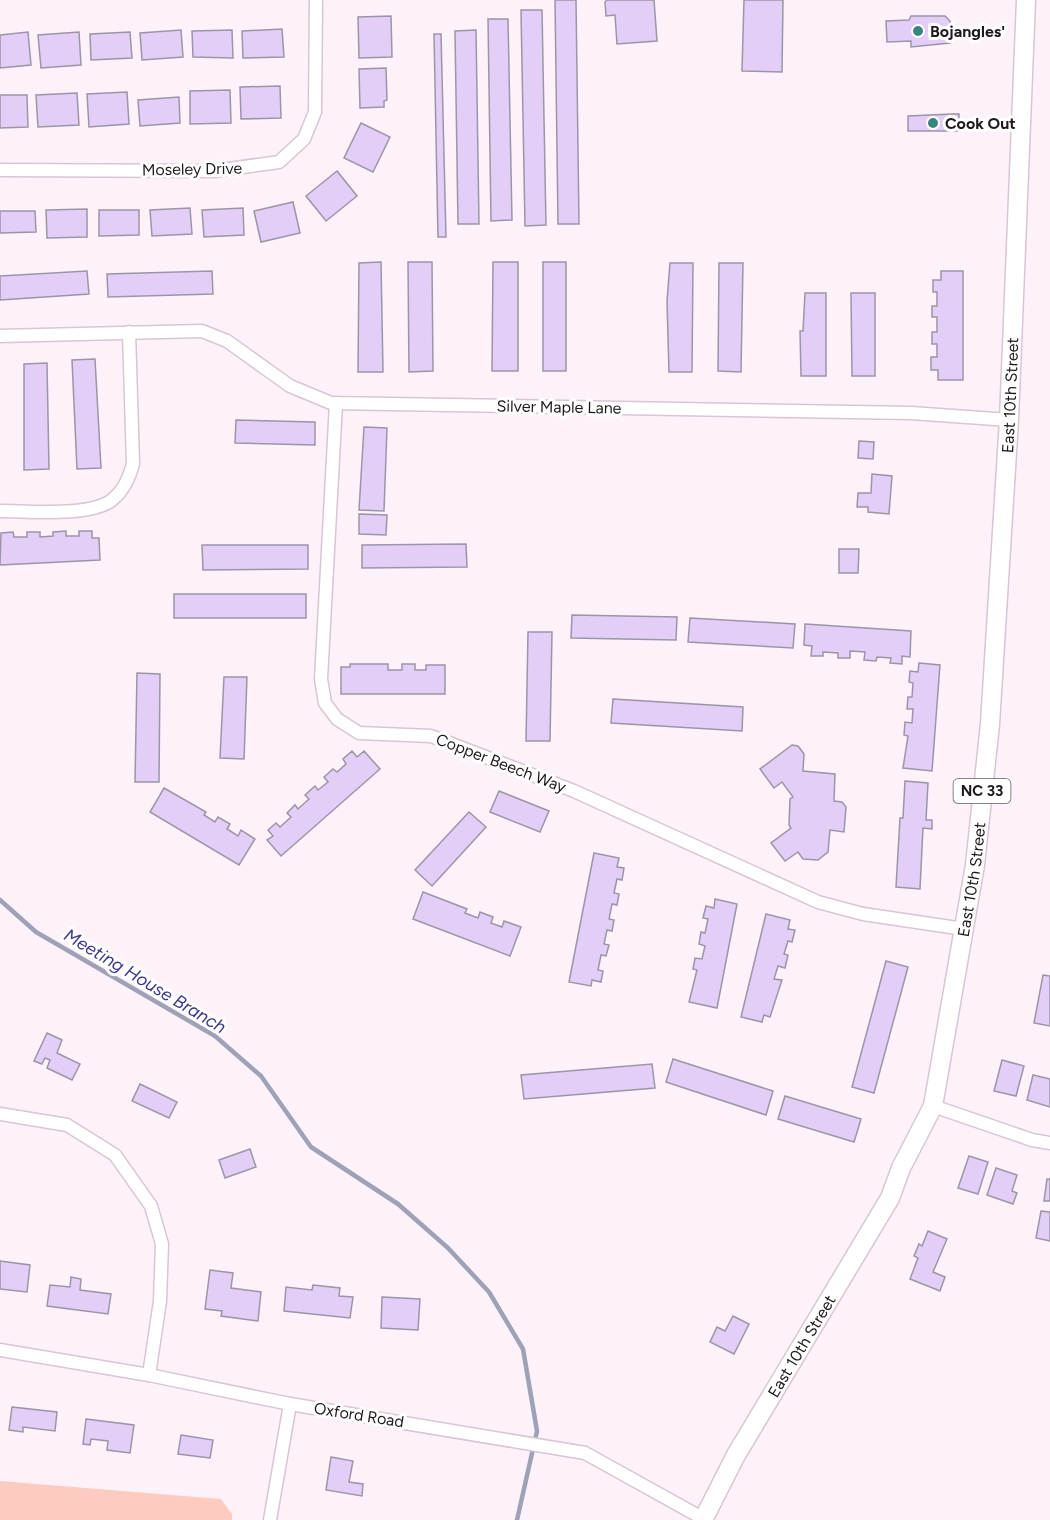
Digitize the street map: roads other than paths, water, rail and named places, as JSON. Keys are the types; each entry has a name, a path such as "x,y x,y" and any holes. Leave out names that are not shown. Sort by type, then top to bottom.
{"main road":[{"name":"East 10th Street","path":"703,1520 742,1445 890,1198 902,1168 933,1106 975,865 990,724 1009,420 1026,0"}],"street":[{"name":"Moseley Drive","path":"0,170 214,171 279,162 304,140 315,112 316,0"},
{"name":"Silver Maple Lane","path":"0,336 202,331 227,340 290,386 336,403 911,412 1009,420"},
{"path":"0,512 89,510 111,501 127,484 134,464 129,332"},
{"name":"Copper Beech Way","path":"336,403 321,679 325,703 337,719 359,733 431,736 574,791 818,902 864,914 964,930"},
{"path":"933,1106 1032,1140 1050,1143"},
{"path":"0,1114 67,1125 115,1155 151,1206 162,1244 160,1301 149,1375"},
{"name":"Oxford Road","path":"0,1350 149,1375 290,1404 585,1454 703,1520"},
{"path":"270,1520 290,1404"}],"waterway":[{"name":"Meeting House Branch","path":"0,900 36,932 215,1036 261,1076 311,1147 398,1204 448,1248 489,1292 523,1349 537,1431 517,1520"}],"place":[{"name":"Bojangles'","path":"918,31"},
{"name":"Cook Out","path":"933,123"}]}
